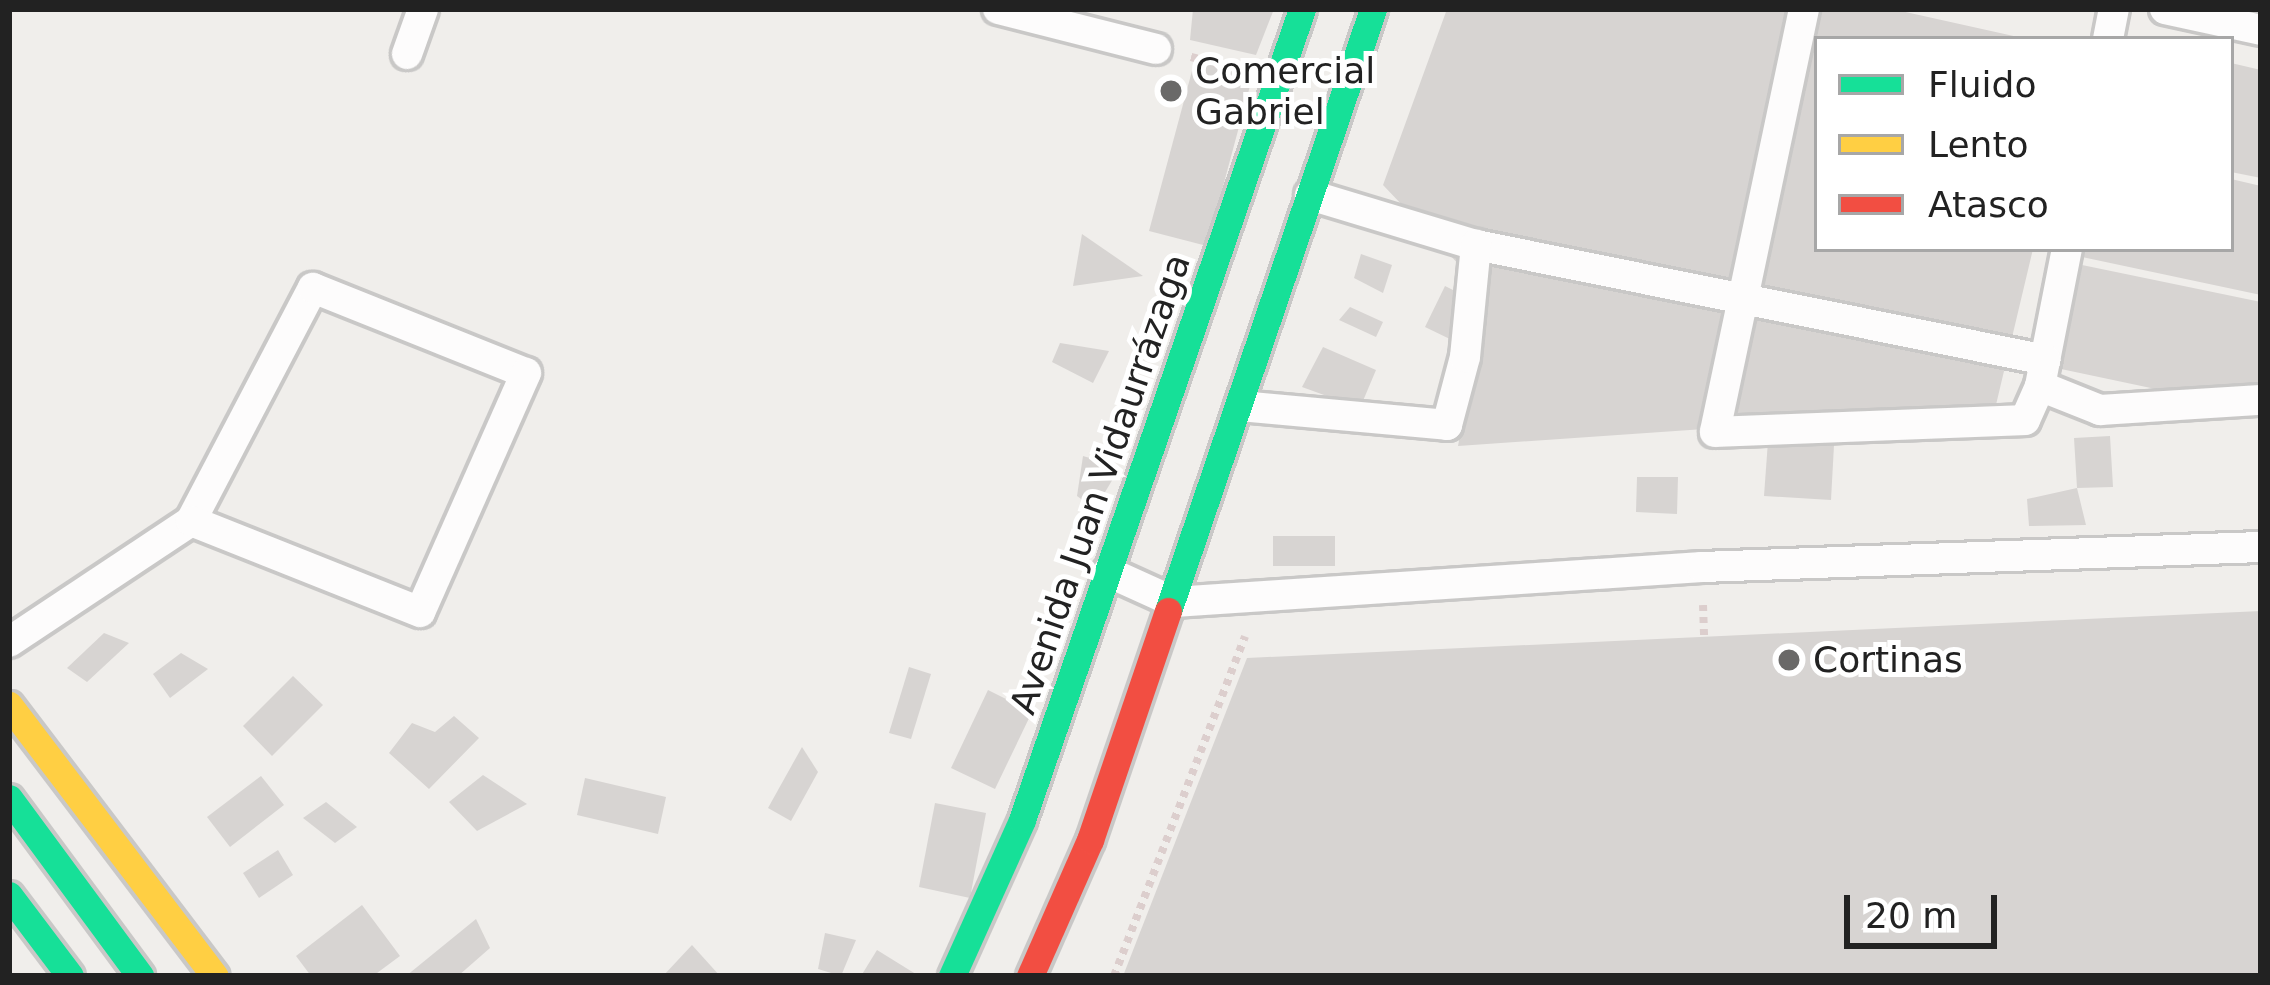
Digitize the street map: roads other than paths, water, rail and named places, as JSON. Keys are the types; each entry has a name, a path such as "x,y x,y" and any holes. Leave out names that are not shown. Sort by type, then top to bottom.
{"main road":[{"name":"Avenida Juan Vidaurrázaga","path":"952,976 1022,820 1301,9"},
{"path":"1030,976 1090,840 1373,9"},
{"path":"9,704 215,976"},
{"path":"9,799 140,976"},
{"path":"9,895 70,976"}],"lane":[{"path":"407,55 423,9"},
{"path":"1804,9 1715,432 2025,420 2043,373 2066,252"},
{"path":"2165,9 2261,30"},
{"path":"1014,12 1156,49"},
{"path":"1310,195 1475,245 1743,299 2043,373 2100,410 2261,400"},
{"path":"1240,406 1448,425 1465,357 1475,245"},
{"path":"9,642 191,520 313,288 526,374 420,612 191,520"},
{"path":"1108,572 1174,602 1702,567 2261,547"}],"place":[{"name":"Comercial Gabriel","path":"1171,91"},
{"name":"Cortinas","path":"1789,660"}]}
